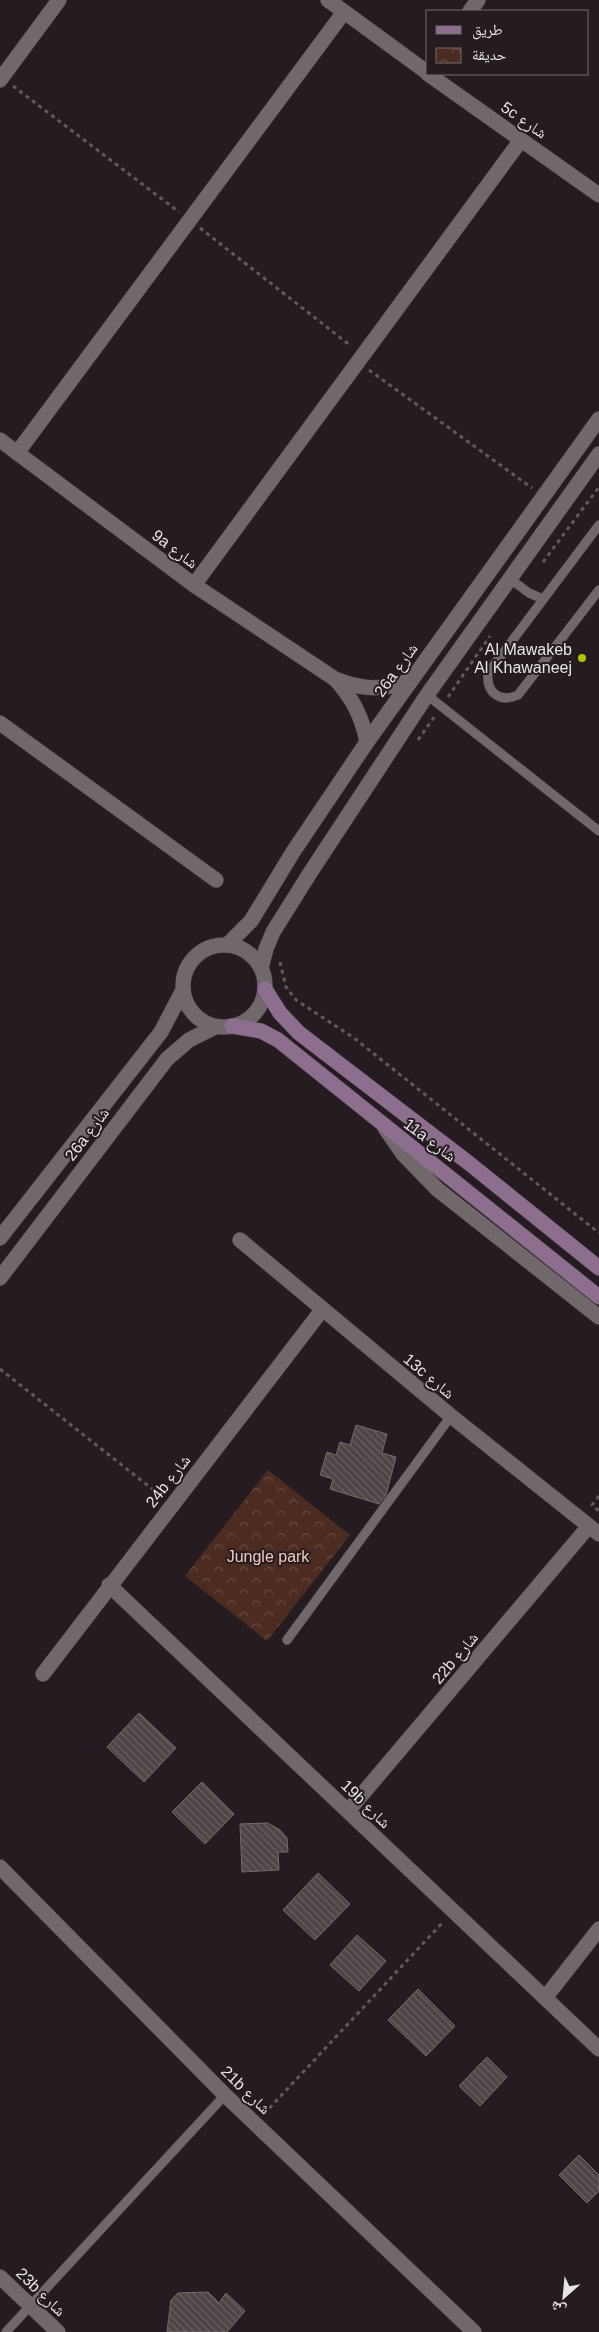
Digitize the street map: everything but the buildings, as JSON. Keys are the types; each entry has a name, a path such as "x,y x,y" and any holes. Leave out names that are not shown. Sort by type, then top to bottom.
{"street":[{"path":"1,79 59,0"},
{"name":"5c شارع","path":"328,0 426,70"},
{"path":"17,453 344,12"},
{"name":"5c شارع","path":"432,75 599,195"},
{"path":"194,585 521,140"},
{"name":"26a شارع","path":"227,945 251,921 293,852 367,742 599,419"},
{"name":"9a شارع","path":"0,440 194,585 336,679 350,685 365,688 396,686 411,680"},
{"path":"261,968 247,952 227,945 206,948 197,954 185,971 182,992 185,1002 194,1014 206,1024 216,1026 232,1026 242,1023 255,1013 263,999 265,989 261,968 266,949 279,924 427,695 599,454"},
{"name":"9a شارع","path":"336,679 353,701 364,728 367,742"},
{"path":"0,723 216,880"},
{"name":"11a شارع","path":"265,989 280,1013 299,1033 470,1164 599,1268"},
{"name":"26a شارع","path":"0,1238 161,1032 182,992"},
{"name":"26a شارع","path":"0,1278 166,1059 189,1040 216,1026"},
{"name":"11a شارع","path":"232,1026 261,1031 278,1040 599,1298"},
{"path":"384,1127 403,1154 437,1189 599,1317"},
{"name":"13c شارع","path":"240,1240 450,1416 594,1530"},
{"name":"24b شارع","path":"43,1674 109,1584 322,1310"},
{"name":"22b شارع","path":"348,1811 594,1530"},
{"name":"19b شارع","path":"109,1584 599,2049"},
{"name":"21b شارع","path":"0,1867 225,2095 473,2332"},
{"path":"544,1998 599,1929"},
{"name":"23b شارع","path":"0,2277 58,2332"}],"lane":[{"path":"598,528 488,673 487,681 490,689 502,699 511,699 518,695 599,590"},
{"path":"509,578 541,602"},
{"path":"427,695 599,831"},
{"path":"287,1640 450,1416"},
{"path":"6,2332 225,2095"}],"path":[{"path":"1,79 189,220 354,348 350,354 359,362 542,496"},
{"path":"541,565 599,487"},
{"path":"414,746 490,636"},
{"path":"280,956 283,980 296,1000 354,1038 599,1233"},
{"path":"0,1370 172,1504"},
{"path":"599,1496 592,1505 599,1511"},
{"path":"255,2123 453,1911"}],"green space":[{"name":"Jungle park","path":"268,1470 350,1535 267,1641 185,1576"}],"place":[{"name":"Al Mawakeb Al Khawaneej","path":"582,658"}]}
